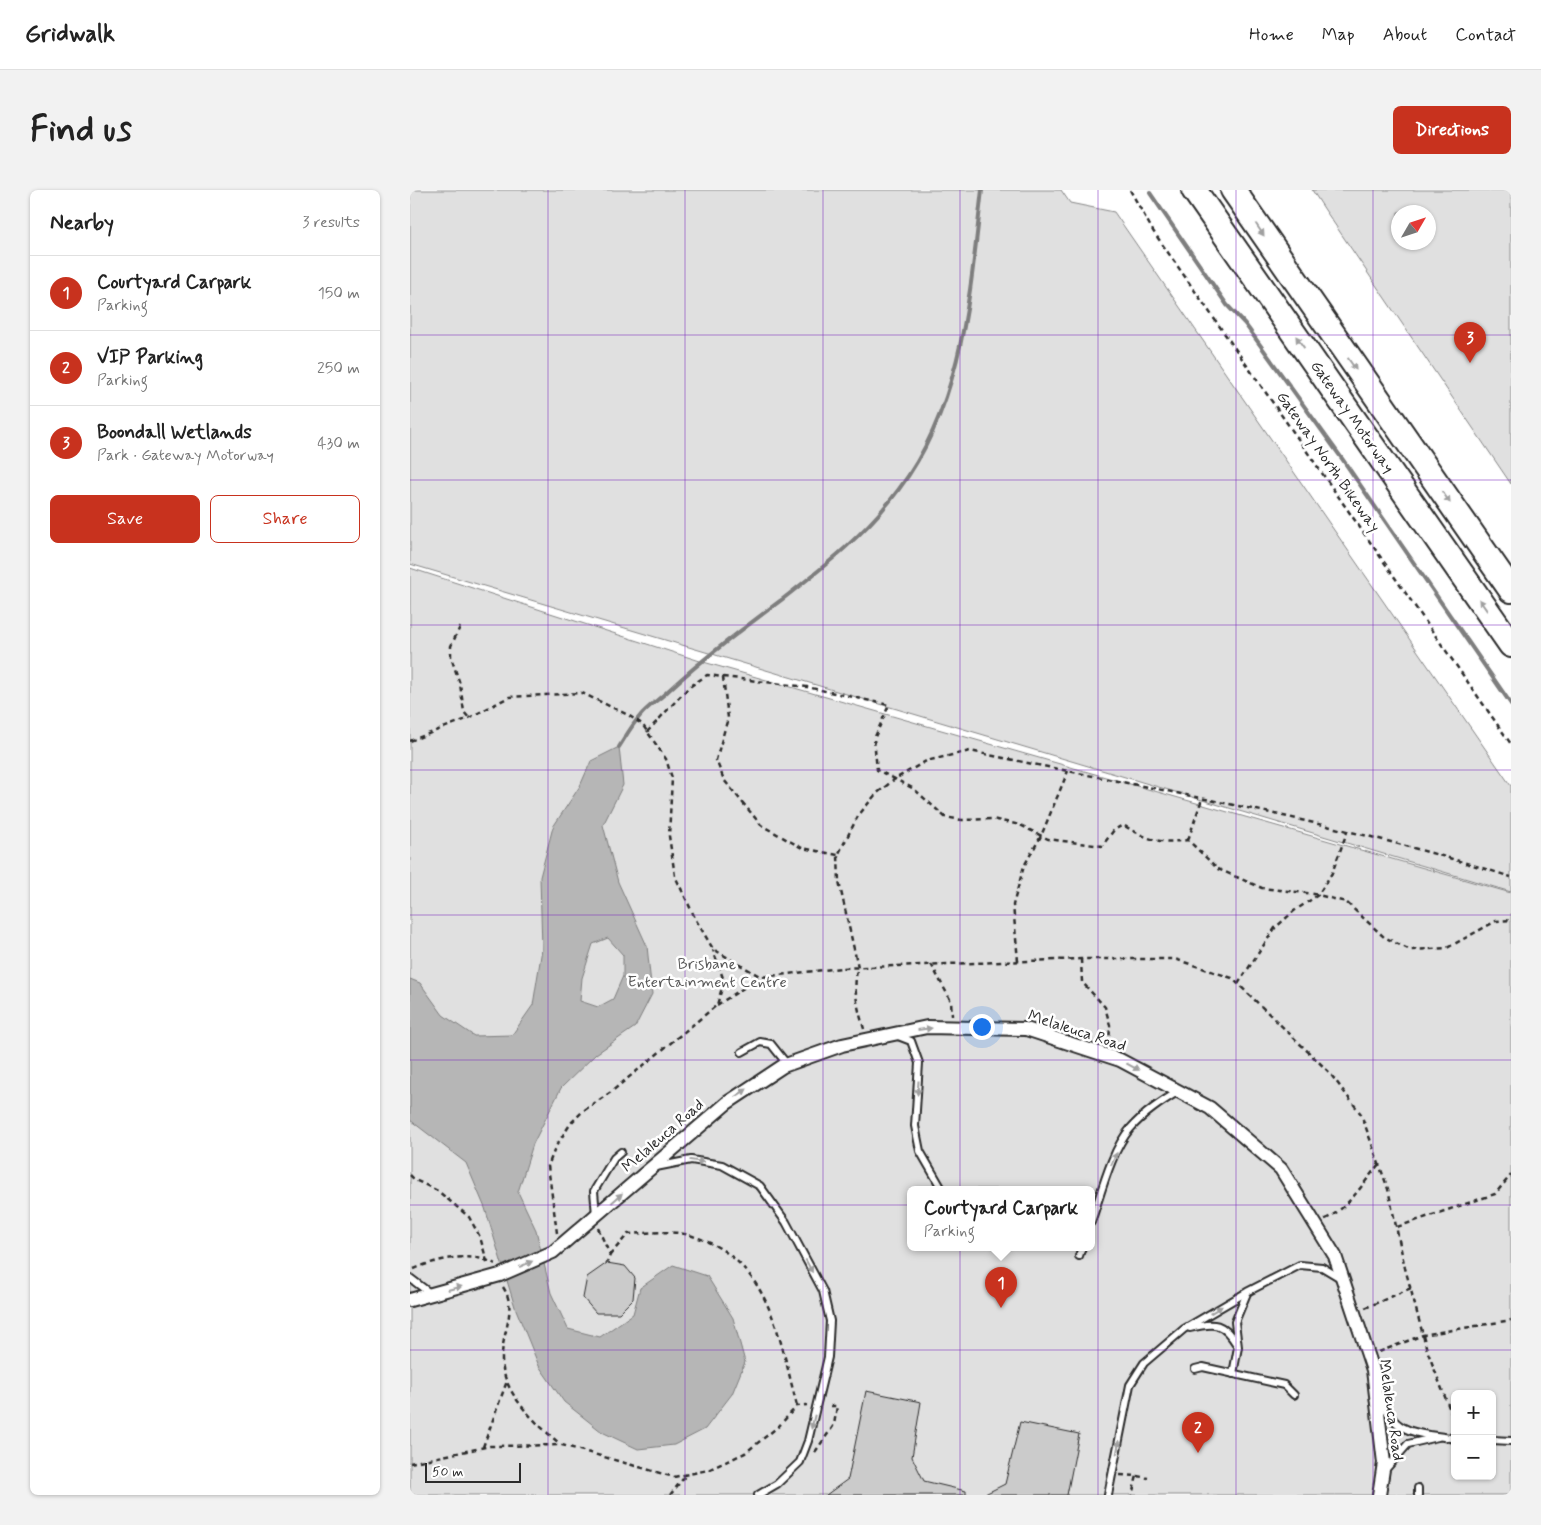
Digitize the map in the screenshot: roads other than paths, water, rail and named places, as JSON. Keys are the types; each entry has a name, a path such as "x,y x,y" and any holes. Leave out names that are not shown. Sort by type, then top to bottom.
{"highway":[{"name":"Gateway Motorway","path":"1194,190 1511,645"},
{"name":"Gateway Motorway","path":"1233,190 1511,590"}],"street":[{"name":"Melaleuca Road","path":"431,1294 498,1274 553,1252 727,1103 787,1064 842,1045 927,1028 1026,1028 1120,1060 1210,1108 1281,1169 1335,1256 1373,1370 1384,1463 1379,1495"},
{"path":"410,1300 431,1294"}],"lane":[{"path":"895,1034 911,1042 919,1063 915,1126 920,1151 940,1186"},
{"path":"742,1052 760,1042 771,1044 787,1064"},
{"path":"1095,1211 1112,1162 1129,1130 1153,1107 1179,1091"},
{"path":"595,1218 594,1191 614,1158 621,1152"},
{"path":"650,1169 691,1160 722,1165 760,1186 786,1222 823,1291 830,1321 828,1357 808,1441 800,1462 777,1484 758,1495"},
{"path":"1079,1256 1081,1251"},
{"path":"1108,1495 1130,1385 1144,1362 1184,1329 1247,1292 1300,1265 1322,1266 1343,1280"},
{"path":"410,1278 431,1294"},
{"path":"1233,1374 1238,1347 1235,1322 1247,1292"},
{"path":"1184,1329 1207,1324 1222,1326 1229,1332 1238,1347"},
{"path":"1195,1369 1202,1367 1284,1385 1294,1396"},
{"path":"1373,1370 1386,1413 1401,1428 1451,1438"},
{"path":"1382,1474 1397,1454 1408,1444 1441,1436"},
{"path":"1496,1440 1511,1441"}],"waterway":[{"path":"619,747 634,723 647,709 711,654 830,561 874,520 899,489 920,456 937,421 950,384 960,346 967,307 982,190"},
{"path":"1150,193 1227,305 1245,324 1343,460 1511,704"}],"place":[{"name":"Boondall Wetlands","path":"1470,363"},
{"name":"Courtyard Carpark","path":"1001,1308"},
{"name":"VIP Parking","path":"1198,1453"}],"park label":[{"name":"Brisbane Entertainment Centre","path":"707,973"}]}
